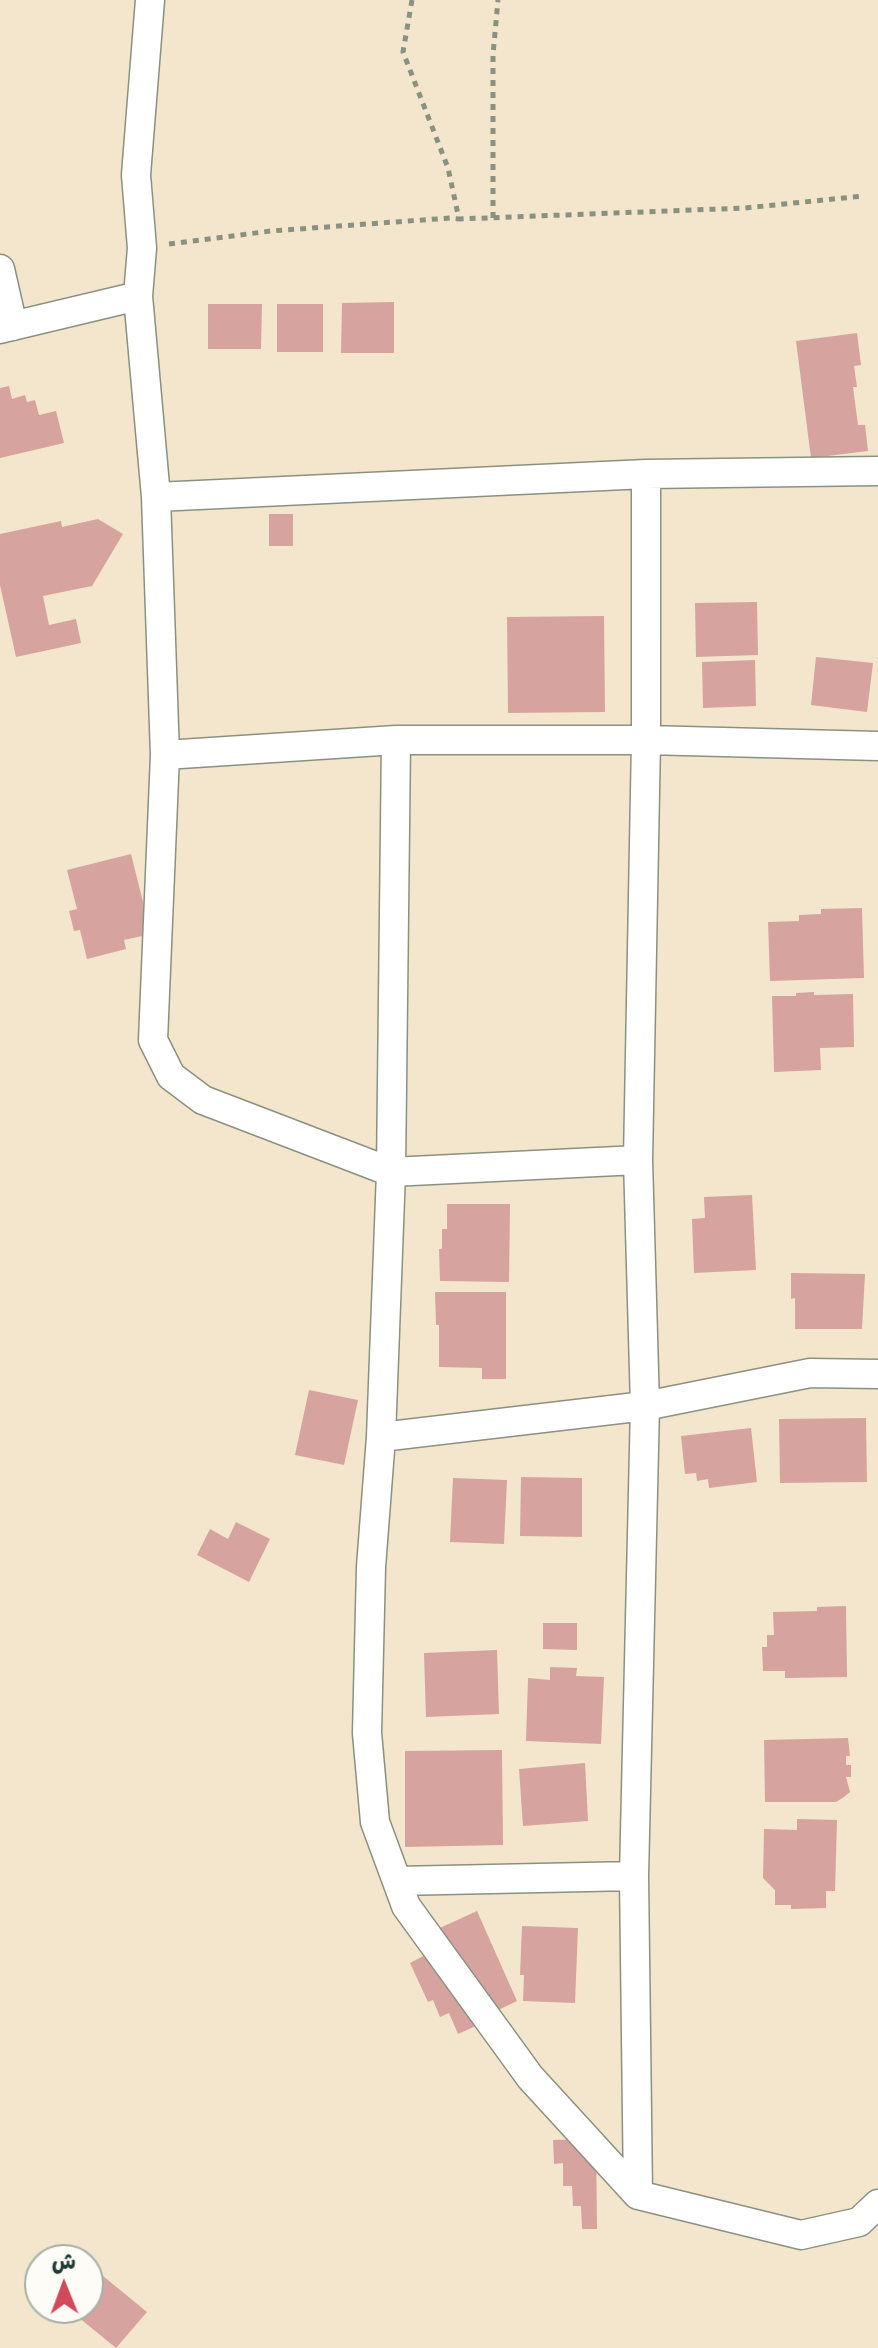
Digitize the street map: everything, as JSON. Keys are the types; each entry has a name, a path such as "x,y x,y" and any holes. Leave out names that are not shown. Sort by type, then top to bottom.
{"street":[{"path":"150,0 136,175 142,248 138,296 156,497 165,755 153,1040 171,1076 203,1100 391,1172 638,1160"},
{"path":"0,269 6,328 138,296"},
{"path":"156,497 646,474 878,471"},
{"path":"638,2195 634,1876 645,1406 638,1160 646,740 646,474"},
{"path":"165,755 396,740 646,740 878,746"},
{"path":"396,740 391,1172 381,1437 371,1567 367,1733 375,1822 406,1906 530,2077 638,2195 801,2235 859,2222 878,2204"},
{"path":"381,1437 645,1406 810,1373 878,1374"},
{"path":"397,1881 634,1876"}],"path":[{"path":"412,0 403,52 448,168 459,219"},
{"path":"493,218 493,55 498,0"},
{"path":"142,248 271,231 450,218 745,208 863,196"}],"building":[{"path":"394,302 394,353 341,353 342,303"},
{"path":"208,304 262,304 261,349 208,349"},
{"path":"277,304 323,304 323,352 277,352"},
{"path":"857,333 861,365 854,366 857,387 853,387 858,425 865,425 868,451 811,458 796,341"},
{"path":"9,386 12,399 25,395 27,402 35,400 39,415 56,411 64,443 0,458 0,388"},
{"path":"269,514 293,514 293,546 269,546"},
{"path":"98,519 123,534 92,586 43,596 49,625 76,619 81,643 16,657 0,585 0,534 61,521 62,527"},
{"path":"757,602 758,655 696,657 695,603"},
{"path":"604,616 605,712 508,713 507,617"},
{"path":"816,657 873,663 867,712 811,705"},
{"path":"755,660 756,706 703,708 702,662"},
{"path":"131,854 151,934 124,940 126,949 87,959 80,930 74,931 69,911 77,909 67,870"},
{"path":"862,908 864,978 770,981 768,922 799,921 799,915 821,914 821,909"},
{"path":"814,992 814,995 853,994 854,1047 820,1048 821,1070 774,1072 772,996"},
{"path":"752,1195 756,1270 694,1273 692,1219 705,1218 704,1197"},
{"path":"447,1204 510,1204 509,1282 440,1281 439,1249 442,1249 442,1229 447,1229"},
{"path":"791,1273 865,1274 862,1329 795,1329"},
{"path":"435,1292 506,1292 506,1379 482,1379 482,1368 439,1367"},
{"path":"309,1390 358,1400 344,1465 295,1455"},
{"path":"866,1418 867,1482 780,1483 779,1419"},
{"path":"751,1428 757,1482 709,1488 708,1479 697,1481 696,1473 685,1474 681,1436"},
{"path":"521,1477 582,1478 582,1537 520,1536"},
{"path":"453,1478 507,1480 504,1544 450,1542"},
{"path":"236,1522 270,1539 249,1582 197,1555 210,1529 228,1539"},
{"path":"846,1606 847,1677 785,1678 785,1671 763,1671 762,1647 767,1647 767,1635 774,1635 773,1612 817,1611 817,1607"},
{"path":"543,1623 577,1623 577,1650 543,1649"},
{"path":"497,1650 499,1714 426,1717 424,1653"},
{"path":"550,1667 577,1668 576,1676 604,1677 601,1744 526,1741 528,1678 550,1680"},
{"path":"848,1738 850,1756 846,1756 846,1765 851,1765 851,1777 846,1777 850,1792 844,1797 836,1802 765,1802 764,1740"},
{"path":"502,1750 503,1845 405,1847 405,1751"},
{"path":"585,1763 588,1821 523,1826 519,1769"},
{"path":"797,1819 837,1820 835,1891 826,1891 826,1908 791,1909 791,1905 775,1905 775,1890 763,1878 764,1829 797,1830"},
{"path":"477,1911 517,2001 494,2012 489,2020 458,2034 449,2013 440,2017 433,2000 428,2002 410,1963 429,1953 431,1932"},
{"path":"522,1926 578,1928 575,2003 523,2001 524,1975 520,1975"},
{"path":"596,2135 597,2229 582,2229 581,2206 573,2206 572,2186 563,2186 563,2163 554,2164 553,2140 586,2139"},
{"path":"104,2277 147,2312 116,2348 87,2324 104,2324"}]}
